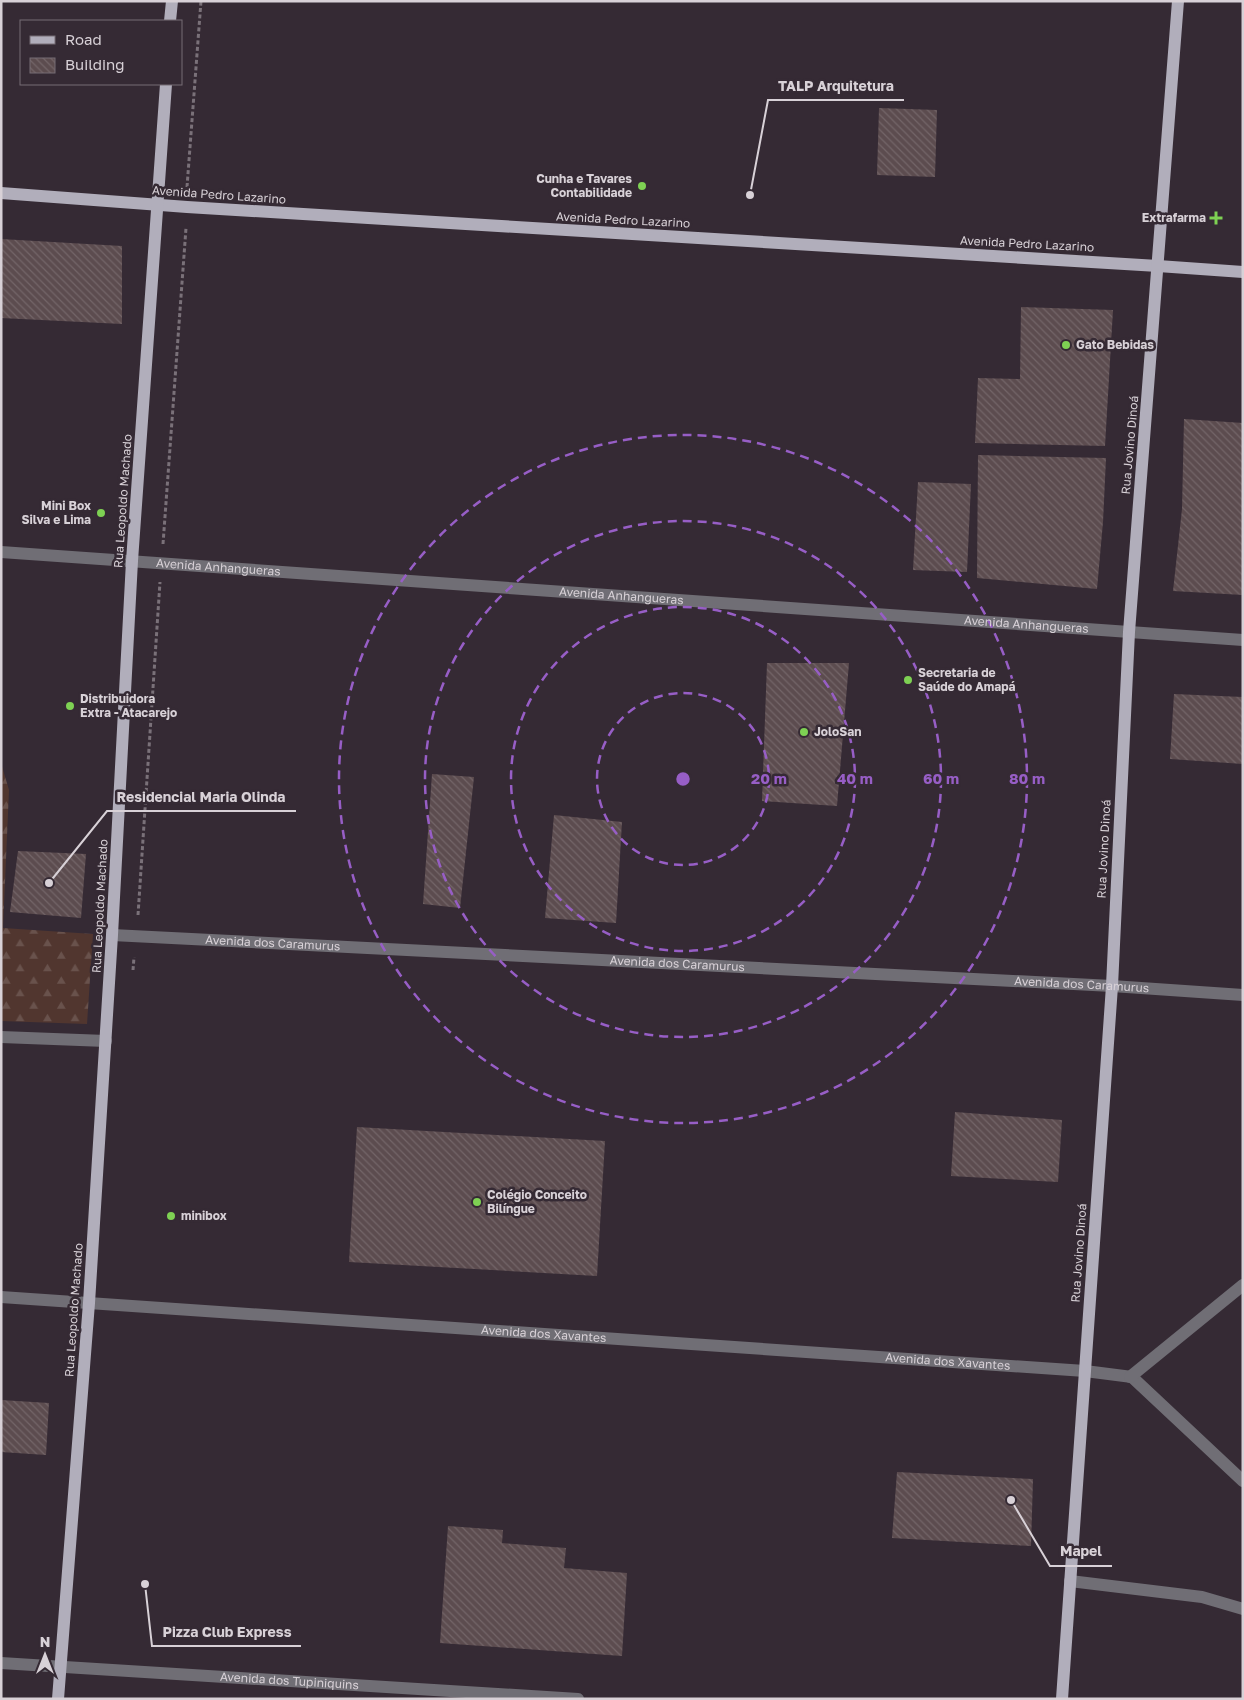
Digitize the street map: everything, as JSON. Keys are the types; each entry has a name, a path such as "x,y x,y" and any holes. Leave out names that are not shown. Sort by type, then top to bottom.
{"main road":[{"path":"170,20 172,1"},
{"name":"Rua Jovino Dinoá","path":"1062,1699 1112,986 1129,632 1178,1"},
{"name":"Rua Leopoldo Machado","path":"58,1699 89,1302 106,1041 132,560 159,205 166,85"},
{"name":"Avenida Pedro Lazarino","path":"1,193 187,207 1243,272"}],"street":[{"name":"Avenida Anhangueras","path":"1,552 1243,640"},
{"name":"Avenida dos Caramurus","path":"112,935 1112,986 1243,995"},
{"path":"1,1036 106,1041"},
{"path":"1243,1285 1130,1377 1243,1481"},
{"name":"Avenida dos Xavantes","path":"1,1297 1085,1372 1130,1377"},
{"path":"1070,1581 1202,1597 1243,1609"},
{"name":"Avenida dos Tupiniquins","path":"1,1662 578,1699"}],"path":[{"path":"133,978 187,207 188,166 201,1"}],"green space":[{"path":"1,763 9,790 3,928 93,934 87,1024 1,1021"}],"building":[{"path":"879,108 937,110 935,177 877,175"},
{"path":"1,239 122,246 122,324 1,318"},
{"path":"1021,307 1113,310 1105,446 975,443 978,378 1020,379"},
{"path":"1184,419 1243,423 1243,595 1173,591 1182,509"},
{"path":"978,455 1106,458 1097,589 977,578"},
{"path":"918,482 971,484 967,572 913,570"},
{"name":"JoloSan","path":"767,663 849,663 837,806 762,801"},
{"path":"1174,694 1243,697 1243,764 1170,759"},
{"path":"432,774 474,777 460,908 423,904"},
{"path":"554,815 622,822 616,923 545,918"},
{"path":"18,851 86,854 81,918 10,912"},
{"path":"955,1112 1062,1120 1058,1182 951,1176"},
{"name":"Colégio Conceito Bilíngue","path":"357,1127 605,1141 597,1276 349,1262"},
{"path":"1,1400 49,1403 46,1455 1,1452"},
{"path":"897,1472 1033,1479 1031,1546 892,1538"},
{"path":"448,1526 503,1530 502,1543 566,1548 564,1568 627,1573 622,1656 440,1643"}],"place":[{"name":"Cunha e Tavares Contabilidade","path":"642,186"},
{"name":"TALP Arquitetura","path":"750,195"},
{"name":"Extrafarma","path":"1216,218"},
{"name":"Gato Bebidas","path":"1066,345"},
{"name":"Mini Box Silva e Lima","path":"101,513"},
{"name":"Secretaria de Saúde do Amapá","path":"908,680"},
{"name":"Distribuidora Extra - Atacarejo","path":"70,706"},
{"name":"JoloSan","path":"804,732"},
{"name":"Residencial Maria Olinda","path":"49,883"},
{"name":"Colégio Conceito Bilíngue","path":"477,1202"},
{"name":"minibox","path":"171,1216"},
{"name":"Mapel","path":"1011,1500"},
{"name":"Pizza Club Express","path":"145,1584"}]}
